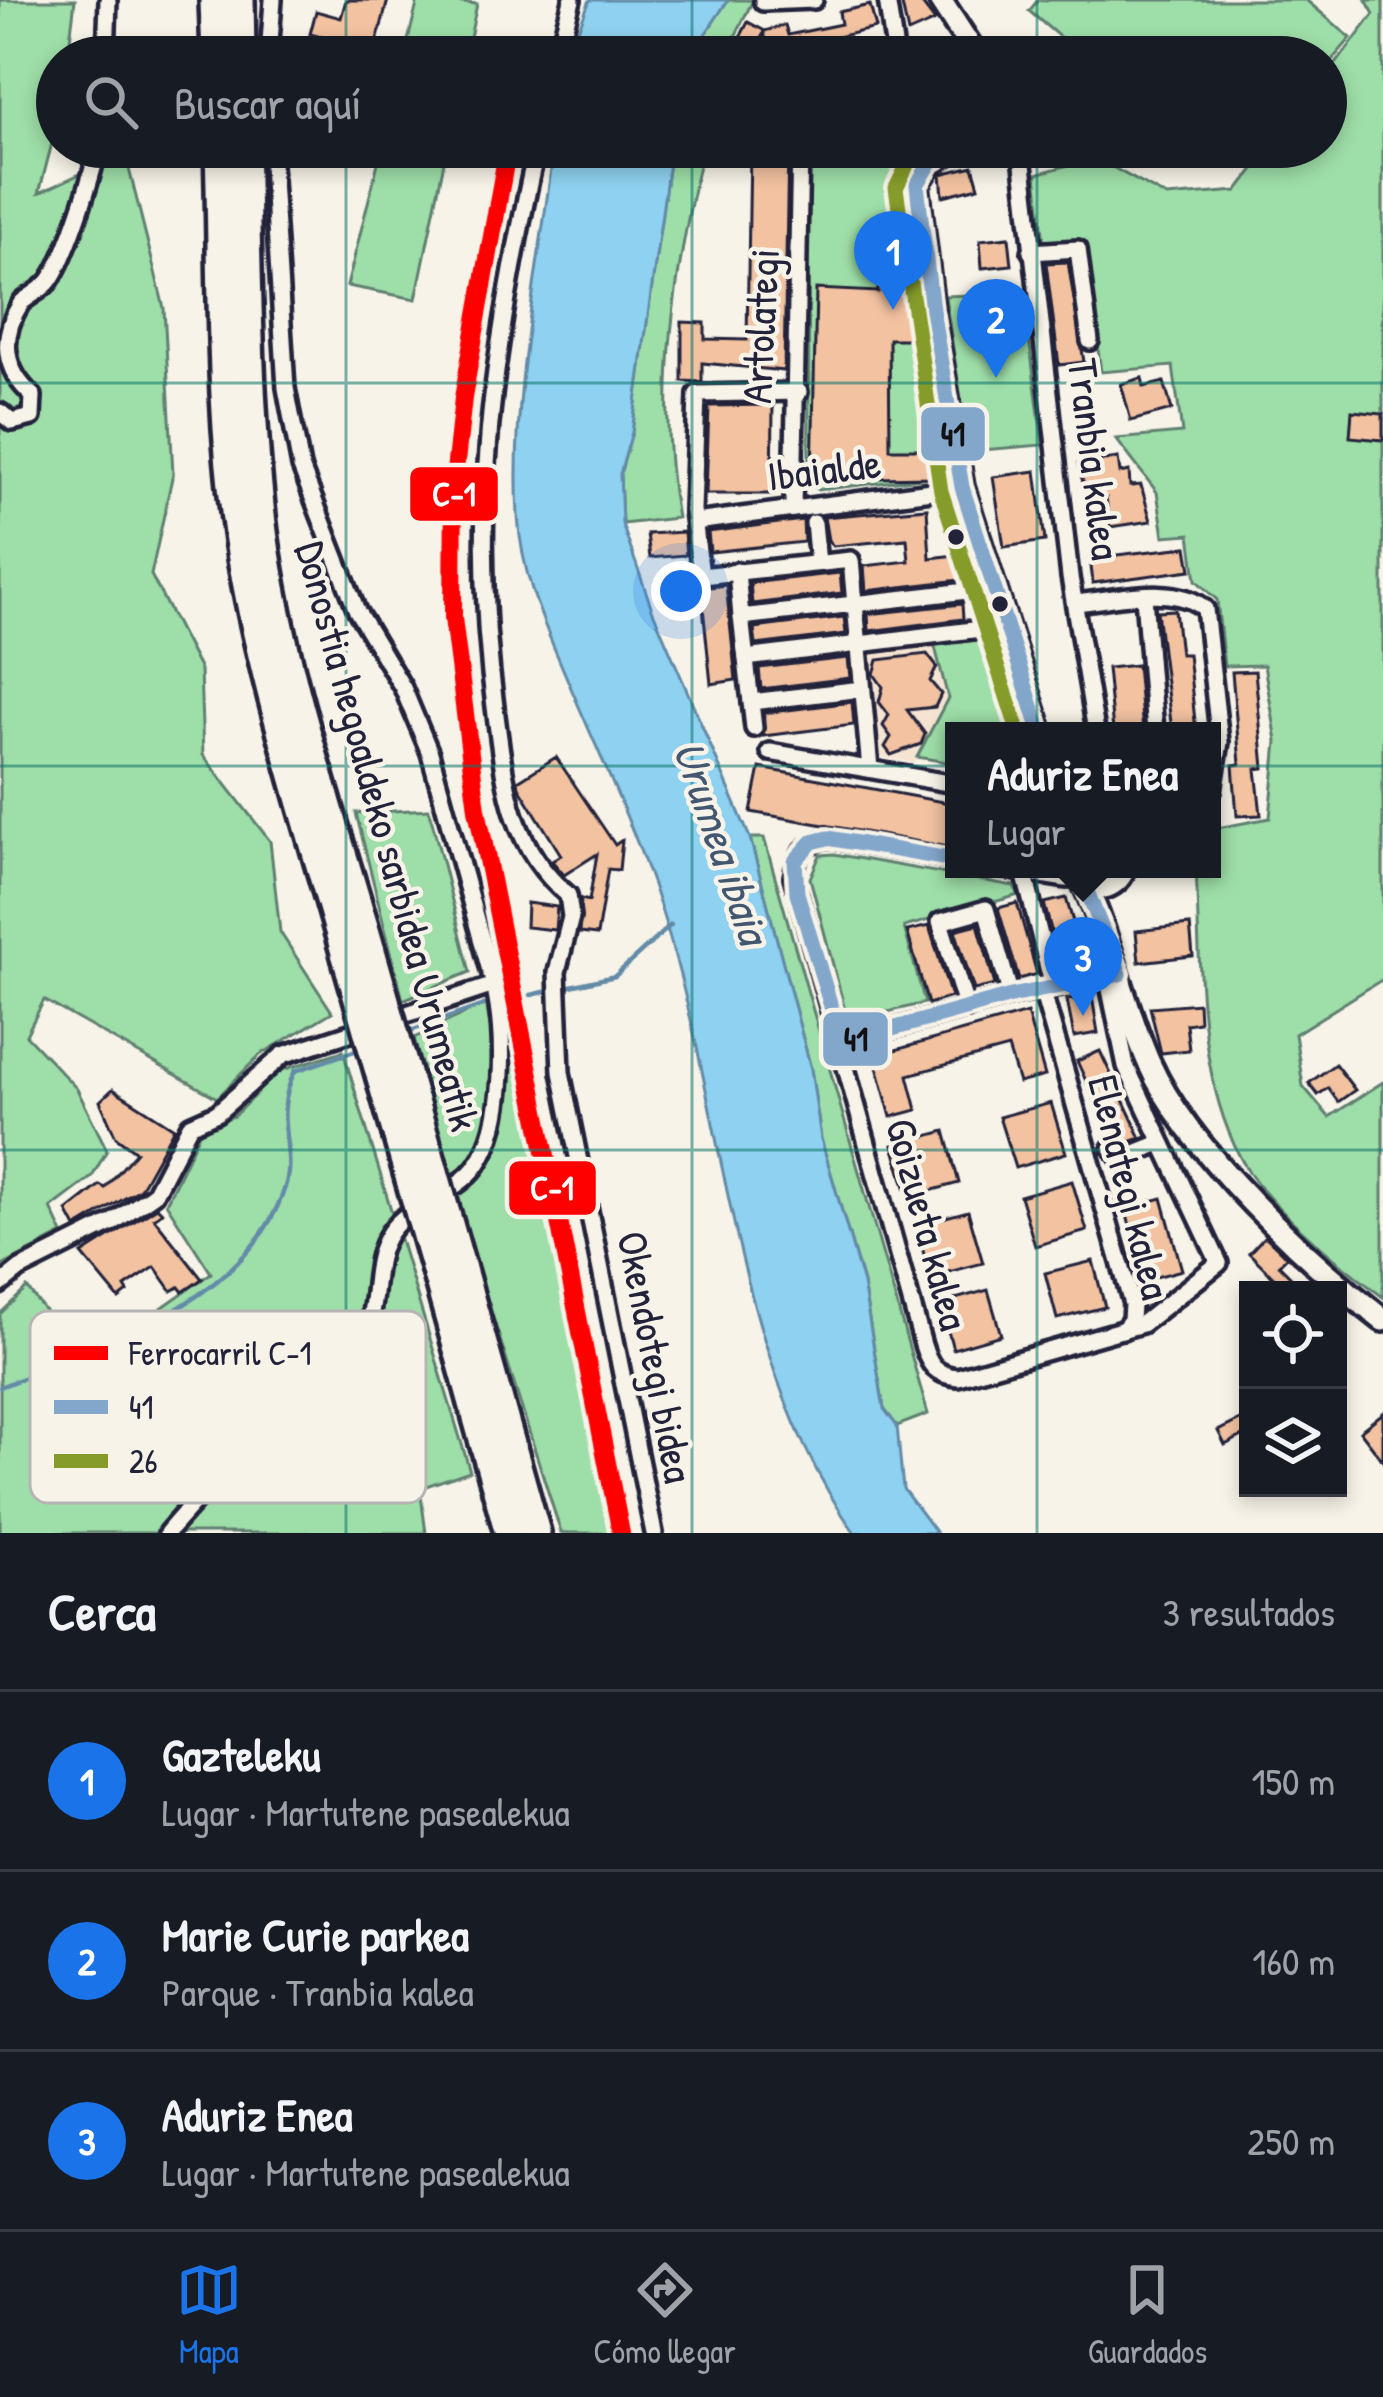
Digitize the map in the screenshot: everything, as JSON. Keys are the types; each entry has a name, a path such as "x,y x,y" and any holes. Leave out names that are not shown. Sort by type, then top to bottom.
{"highway":[{"path":"214,0 215,36"},
{"path":"240,0 241,36"},
{"name":"Donostia hegoaldeko sarbidea Urumeatik","path":"220,168 227,418 238,536 262,656 358,954 449,1270 536,1533"},
{"name":"Donostia hegoaldeko sarbidea Urumeatik","path":"245,168 253,410 264,535 358,954"},
{"name":"Donostia hegoaldeko sarbidea Urumeatik","path":"449,1270 509,1533"}],"main road":[{"path":"940,0 963,36"},
{"path":"927,168 918,181 932,310 962,488 1037,722"},
{"path":"1080,878 1105,931"},
{"path":"1083,878 1096,888 1116,878"},
{"path":"1118,878 1103,907 1114,977 1174,1109 1311,1264 1383,1320"}],"street":[{"path":"107,36 108,0"},
{"path":"270,36 274,0"},
{"path":"563,36 572,0"},
{"path":"763,2 814,0"},
{"path":"887,0 893,36"},
{"path":"0,412 12,422 24,422 35,408 33,396 7,373 3,331 16,308 50,280 90,168"},
{"path":"272,168 286,388 302,467 357,611 403,688 430,753 504,1024 491,1128 477,1165 396,1223 380,1246 373,1311"},
{"name":"Okendotegi bidea","path":"533,168 485,450 482,602 514,826 551,881 568,895 571,917 556,972 561,1072 654,1533"},
{"name":"Artolategi","path":"793,509 791,401 799,392 800,168"},
{"path":"915,168 918,181"},
{"name":"Tranbia kalea","path":"1023,168 1054,446 1095,722"},
{"name":"Tranbia kalea","path":"1031,252 1078,249 1090,341"},
{"path":"799,392 697,394 695,523 701,576 851,560 870,769"},
{"name":"Ibaialde","path":"695,523 962,488"},
{"path":"814,523 818,563"},
{"path":"737,572 754,728"},
{"path":"741,616 994,588"},
{"name":"Tranbia kalea","path":"1144,597 1154,722"},
{"name":"Tranbia kalea","path":"1075,603 1192,597 1205,609 1218,722"},
{"path":"746,658 1005,626"},
{"path":"751,702 862,689"},
{"path":"770,752 945,782"},
{"name":"Goizueta kalea","path":"945,858 828,838 812,842 795,861 797,893 923,1345 935,1371 958,1377 1123,1330"},
{"name":"Elenategi kalea","path":"1025,878 1048,988 1132,1304 1131,1320 1123,1330"},
{"path":"967,1009 940,922 986,909 1011,996"},
{"path":"842,1043 1011,996 1114,977 1126,1066 1219,1263 1159,1314 1123,1330"},
{"path":"0,1285 20,1269 112,1223 154,1194 190,1125 217,1113 283,1055 494,985"},
{"path":"1112,1148 1120,1159 1160,1143"},
{"path":"166,1533 193,1503"}],"shaded area":[{"path":"934,643 948,698 914,763 876,756 867,651"}],"green space":[{"path":"0,0 75,0 71,36 36,36 36,168 46,168 39,193 93,168 129,168 164,308 173,473 151,575 200,670 203,755 270,841 280,932 332,1012 260,1055 217,1098 44,1000 26,1035 77,1089 107,1150 92,1177 51,1208 63,1234 0,1267"},
{"path":"418,0 477,4 470,36 409,36"},
{"path":"728,0 753,0 735,36 704,36"},
{"path":"1038,0 1306,0 1351,38 1347,43 1347,36 1058,36 1029,11"},
{"path":"1366,0 1383,0 1383,979 1295,1034 1303,1086 1329,1117 1383,1082 1383,1297 1325,1251 1267,1195 1240,1157 1225,1123 1203,1016 1196,878 1221,878 1221,827 1270,818 1277,741 1264,665 1224,666 1217,600 1196,580 1190,534 1164,536 1157,492 1116,439 1182,433 1173,366 1101,372 1084,241 1044,243 1036,174 1058,168 1114,168 1167,197 1237,191 1255,168 1347,168 1347,49 1374,14"},
{"path":"377,168 443,168 416,299 347,286"},
{"path":"668,168 699,168 677,286 668,379 677,518 622,524 620,474 632,432"},
{"path":"808,168 903,168 948,475 818,490 809,483"},
{"path":"1023,293 1043,445 969,451 945,296"},
{"path":"998,634 1028,722 945,722 945,762 917,757 948,698 934,643"},
{"path":"429,809 470,972 403,1000 356,813"},
{"path":"750,838 764,838 928,1414 897,1426 884,1409 863,1283 821,1139 811,1069"},
{"path":"820,855 1014,886 1019,895 904,927 925,1003 855,1020 846,1014 810,878"},
{"path":"486,1003 492,1037 516,1054 615,1533 561,1533 457,1203 414,1038"},
{"path":"343,1051 422,1311 157,1311 211,1273 166,1203 202,1127 234,1116 279,1071"},
{"path":"27,1288 45,1311 30,1311 30,1503 422,1503 426,1533 0,1533 0,1314"},
{"path":"426,1325 470,1471 426,1486"}],"water":[{"path":"590,0 728,0 704,36 575,36"},
{"name":"Urumea ibaia","path":"551,168 668,168 632,432 620,474 622,524 652,609 750,838 811,1069 821,1139 863,1284 884,1409 897,1426 903,1489 936,1533 855,1533 815,1468 784,1397 739,1243 668,932 636,839 530,584 520,540 517,470 528,332"}],"building":[{"path":"346,0 388,0 379,36 310,34 316,11 341,18"},
{"path":"901,0 919,0 935,21 908,33"},
{"path":"870,5 876,28 842,36 741,36 748,22 765,31 785,25 788,35 841,24 839,12"},
{"path":"750,168 788,168 784,371 702,363 702,382 682,381 682,322 705,323 705,339 747,340"},
{"path":"974,168 979,187 943,196 941,174"},
{"path":"1009,237 1012,265 982,268 980,240"},
{"path":"1068,262 1084,362 1059,365 1046,263"},
{"path":"878,281 908,281 909,339 889,339 890,449 933,449 933,477 812,479 816,289 878,292"},
{"path":"1142,378 1144,387 1164,382 1172,410 1131,421 1121,384"},
{"path":"773,405 772,494 706,494 709,406"},
{"path":"1352,411 1383,414 1383,440 1350,437"},
{"path":"1118,458 1120,473 1129,471 1130,486 1141,485 1151,521 1110,527 1106,498 1088,501 1078,464"},
{"path":"1036,471 1045,541 1004,547 993,477"},
{"path":"927,508 930,558 956,555 960,580 866,591 864,566 909,561 907,539 833,546 828,540 824,517"},
{"path":"803,520 804,542 710,552 708,532"},
{"path":"684,532 686,555 650,558 647,534"},
{"path":"1187,547 1191,570 1093,583 1090,558"},
{"path":"840,573 842,593 752,604 750,583"},
{"path":"726,585 736,680 711,684 701,588"},
{"path":"962,604 963,619 869,631 868,614"},
{"path":"1175,610 1180,654 1188,654 1195,722 1171,722 1157,611"},
{"path":"844,617 846,634 756,645 754,628"},
{"path":"927,654 937,667 930,681 941,694 935,707 907,710 925,734 921,744 891,755 885,747 891,737 883,726 889,715 879,702 883,687 874,674 878,660"},
{"path":"848,658 850,678 761,689 759,668"},
{"path":"1137,665 1142,722 1112,722 1107,668"},
{"path":"1255,671 1264,768 1256,769 1261,815 1237,816 1233,765 1240,764 1232,672"},
{"path":"852,702 854,725 763,736 764,713"},
{"path":"556,757 615,845 622,840 619,870 608,869 597,935 579,933 581,899 589,901 597,854 564,875 552,861 561,855 519,787 518,781"},
{"path":"760,768 945,802 945,846 751,812"},
{"path":"1066,898 1086,966 1062,972 1044,903"},
{"path":"527,903 557,907 555,930 526,927"},
{"path":"1017,903 1037,974 1019,979 998,908"},
{"path":"978,924 995,985 974,990 955,930"},
{"path":"1190,925 1193,956 1139,962 1136,931"},
{"path":"929,926 951,997 928,1004 907,931"},
{"path":"1092,996 1098,1033 1074,1037 1067,1000"},
{"path":"1198,1003 1199,1022 1186,1024 1189,1050 1161,1053 1150,1007"},
{"path":"1027,1013 1045,1076 1019,1083 1008,1048 908,1075 917,1110 891,1117 874,1056"},
{"path":"1100,1051 1141,1138 1124,1144 1111,1136 1077,1061"},
{"path":"1335,1064 1355,1090 1338,1102 1328,1088 1318,1095 1309,1083"},
{"path":"113,1089 174,1128 140,1189 76,1228 67,1211 100,1185 105,1188 136,1152 116,1137 100,1101"},
{"path":"1051,1103 1066,1153 1015,1168 999,1117"},
{"path":"945,1131 959,1183 908,1197 893,1145"},
{"path":"1072,1181 1087,1231 1035,1246 1020,1196"},
{"path":"1162,1198 1182,1270 1145,1280 1125,1208"},
{"path":"157,1207 162,1212 154,1218 202,1279 183,1292 179,1287 172,1291 155,1267 125,1287 128,1292 119,1299 82,1254"},
{"path":"968,1211 983,1263 930,1277 916,1225"},
{"path":"1265,1236 1287,1257 1279,1265 1295,1281 1278,1281 1249,1253"},
{"path":"1093,1261 1105,1307 1057,1319 1045,1273"},
{"path":"988,1290 1001,1335 953,1349 940,1303"},
{"path":"1383,1413 1383,1461 1360,1431"},
{"path":"1239,1420 1239,1438 1225,1445 1218,1431"}],"waterway":[{"path":"531,995 615,976 671,925"},
{"path":"402,1034 489,1003"},
{"path":"172,1311 239,1261 266,1227 288,1173 285,1104 295,1071 363,1048"},
{"path":"0,1387 30,1375"}],"rail line":[{"name":"C-1","path":"504,168 463,398 454,481 453,618 477,809 621,1533"}],"transit line":[{"name":"26","path":"906,168 896,188 941,491 1015,722"},
{"name":"41","path":"927,168 917,185 962,487 1037,722"},
{"name":"41","path":"945,858 828,838 812,842 795,861 797,893 842,1043 1011,996 1120,974 1083,881"}],"place":[{"name":"Gazteleku","path":"893,310"},
{"name":"Marie Curie parkea","path":"996,378"},
{"name":"Aduriz Enea","path":"1083,1016"}]}
